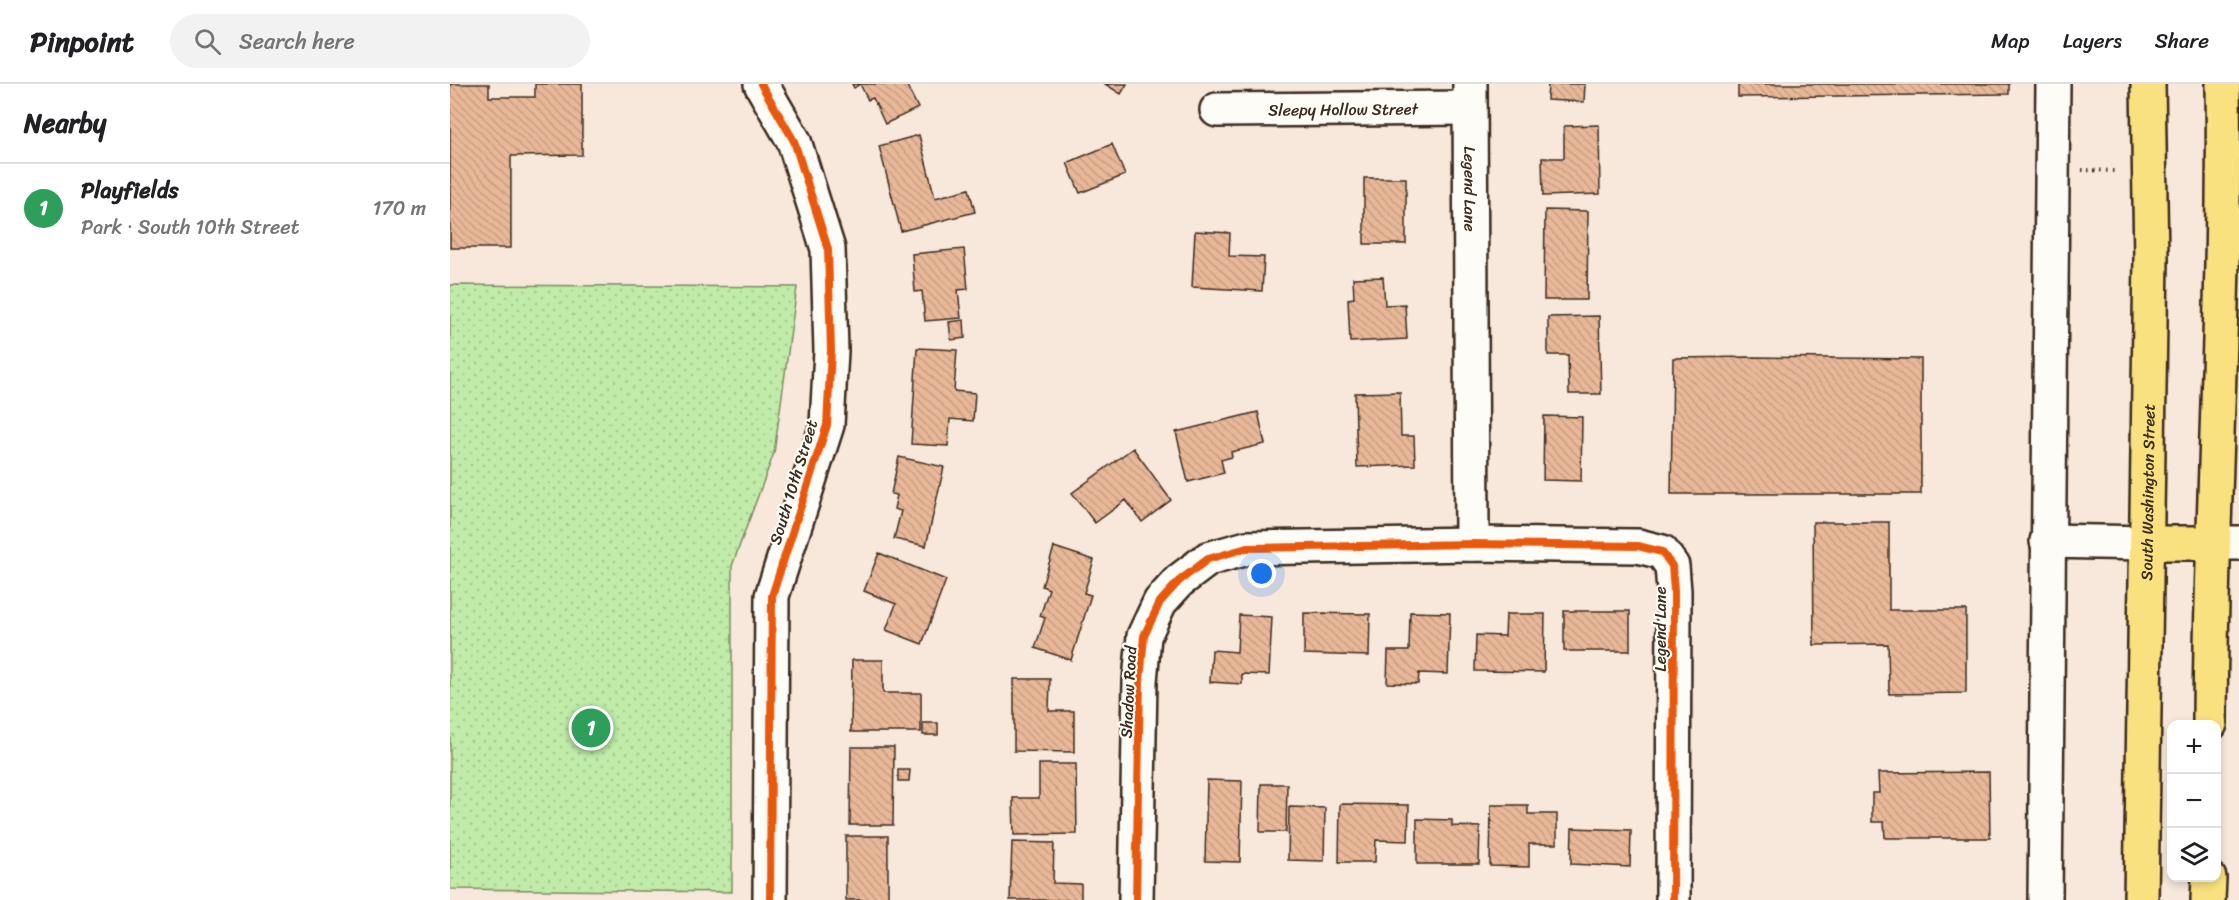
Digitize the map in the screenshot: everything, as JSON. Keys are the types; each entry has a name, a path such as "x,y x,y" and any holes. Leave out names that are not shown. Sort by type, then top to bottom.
{"main road":[{"name":"South Washington Street","path":"2141,900 2151,258 2148,84"},
{"path":"2210,720 2226,543 2220,374 2223,84"},
{"path":"2148,543 2226,543"},
{"path":"2208,900 2209,882"}],"street":[{"name":"South 10th Street","path":"761,84 794,141 828,249 831,351 827,425 772,596 770,900"},
{"path":"2045,900 2053,84"},
{"name":"Sleepy Hollow Street","path":"1217,110 1470,96"},
{"name":"Legend Lane","path":"1470,96 1472,544 1638,546 1662,552 1672,566 1674,591 1673,900"},
{"path":"2047,541 2148,543"},
{"name":"Shadow Road","path":"1136,900 1140,681 1144,636 1160,602 1179,580 1208,559 1247,548 1472,544"}],"path":[{"path":"2072,170 2115,171"}],"green space":[{"path":"450,285 797,287 774,453 732,566 732,892 450,889"}],"building":[{"path":"450,84 489,84 489,97 535,97 535,84 582,84 582,155 511,156 511,248 450,248"},
{"path":"860,84 906,84 918,108 885,124 873,98 868,100"},
{"path":"1105,84 1127,84 1121,94"},
{"path":"1548,84 1585,84 1584,102 1547,100"},
{"path":"1738,84 2009,84 2009,94 1738,97"},
{"path":"1599,125 1600,194 1543,196 1542,158 1564,158 1564,126"},
{"path":"919,135 935,198 969,189 975,212 901,231 879,146"},
{"path":"1112,144 1125,175 1080,193 1067,163"},
{"path":"1364,178 1406,178 1406,244 1364,244"},
{"path":"1545,210 1588,211 1587,300 1544,300"},
{"path":"1195,231 1230,233 1229,256 1264,257 1262,291 1192,287"},
{"path":"964,249 968,289 958,290 961,318 925,321 922,291 915,292 912,254"},
{"path":"1383,277 1385,305 1405,304 1407,339 1350,342 1348,299 1354,298 1353,278"},
{"path":"1599,316 1601,394 1569,394 1568,355 1548,355 1548,317"},
{"path":"964,320 965,338 951,340 949,322"},
{"path":"917,348 957,350 954,391 975,393 973,421 950,419 948,446 911,444"},
{"path":"1673,358 1921,359 1921,494 1671,494"},
{"path":"1400,392 1401,436 1414,436 1415,465 1357,467 1355,393"},
{"path":"1258,412 1265,444 1231,452 1232,457 1221,460 1224,473 1188,482 1176,432"},
{"path":"1544,416 1582,417 1581,481 1543,480"},
{"path":"1133,448 1171,500 1142,522 1126,500 1095,523 1072,493"},
{"path":"899,457 944,467 926,546 894,539 901,511 894,509 897,495 891,494"},
{"path":"1813,522 1889,522 1889,610 1966,610 1966,693 1889,694 1888,644 1814,645"},
{"path":"1054,547 1094,560 1084,593 1091,595 1071,660 1035,648 1045,618 1040,616 1049,589 1042,586"},
{"path":"879,553 946,580 922,644 886,630 896,604 864,591"},
{"path":"1564,611 1630,611 1630,651 1564,651"},
{"path":"1410,612 1450,613 1448,674 1419,673 1418,684 1387,683 1388,651 1409,651"},
{"path":"1304,613 1370,614 1369,656 1304,654"},
{"path":"1506,614 1545,614 1544,672 1475,671 1476,635 1505,636"},
{"path":"1239,615 1272,617 1269,675 1242,674 1242,684 1210,682 1212,650 1237,652"},
{"path":"852,660 883,660 883,693 921,693 921,732 851,732"},
{"path":"1014,679 1050,679 1049,711 1074,711 1074,752 1014,751"},
{"path":"923,723 938,723 938,735 923,735"},
{"path":"851,747 894,747 893,825 850,825"},
{"path":"1039,764 1076,764 1077,834 1014,835 1013,798 1039,798"},
{"path":"898,770 910,770 909,781 898,781"},
{"path":"1989,772 1990,838 1885,838 1884,822 1872,822 1872,793 1879,793 1878,773"},
{"path":"1207,780 1242,781 1240,862 1205,861"},
{"path":"1261,784 1287,784 1286,832 1260,832"},
{"path":"1340,804 1409,805 1408,841 1376,840 1375,862 1339,862"},
{"path":"1491,805 1528,805 1528,814 1557,814 1557,844 1529,844 1529,867 1490,866"},
{"path":"1289,807 1325,808 1324,861 1288,860"},
{"path":"1417,819 1452,820 1452,826 1480,827 1479,864 1417,864"},
{"path":"1572,828 1631,830 1630,867 1571,864"},
{"path":"846,836 888,836 888,900 846,900"},
{"path":"1012,842 1054,843 1053,883 1081,884 1081,900 1010,900"}],"cycle path":[{"path":"761,84 794,141 828,249 831,351 827,425 772,596 770,900"},
{"path":"1136,900 1140,681 1144,636 1160,602 1179,581 1208,559 1247,548 1472,544 1638,546 1662,552 1672,566 1674,591 1673,900"}],"place":[{"name":"Playfields","path":"591,728"}]}
